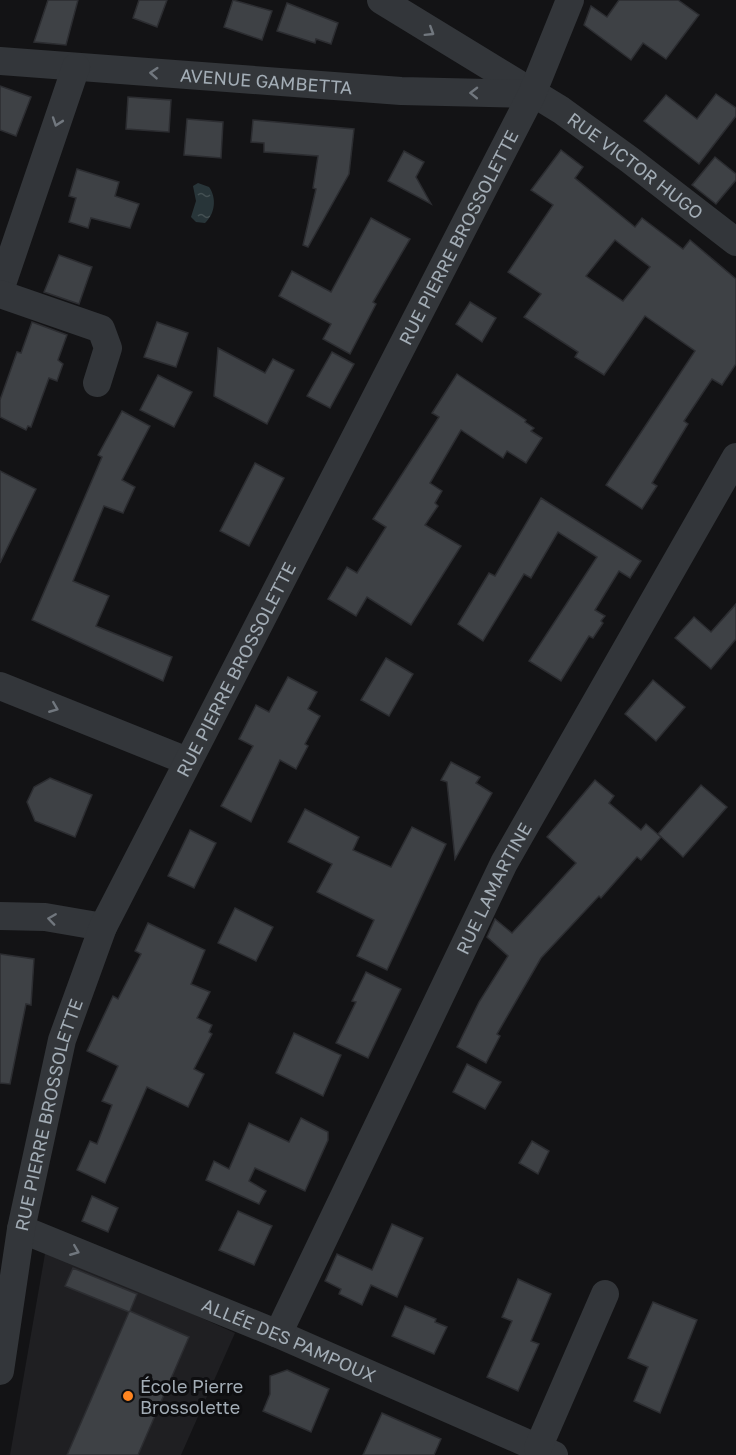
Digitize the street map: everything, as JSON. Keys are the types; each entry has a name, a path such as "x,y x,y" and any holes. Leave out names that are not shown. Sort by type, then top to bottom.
{"street":[{"name":"RUE VICTOR HUGO","path":"381,0 561,110 736,242"},
{"name":"RUE PIERRE BROSSOLETTE","path":"0,1371 21,1229 62,1040 103,927 532,94 570,0"},
{"name":"AVENUE GAMBETTA","path":"0,61 401,91 532,94"},
{"path":"76,67 0,292 102,329 108,348 97,383"},
{"name":"RUE LAMARTINE","path":"278,1334 504,862 736,457"},
{"path":"0,686 187,761"},
{"path":"0,916 45,917 103,927"},
{"name":"ALLÉE DES PAMPOUX","path":"21,1229 278,1334 546,1452"},
{"path":"546,1452 605,1293"}],"shaded area":[{"path":"46,1248 235,1333 181,1455 10,1455"}],"water":[{"path":"198,183 209,187 214,201 213,211 205,223 196,222 191,217 196,201 193,186"}],"building":[{"path":"48,0 78,0 66,45 34,42"},
{"path":"139,0 167,0 157,27 133,18"},
{"path":"233,0 272,11 262,40 224,27"},
{"path":"619,0 678,0 699,15 666,59 643,43 631,60 584,25 591,6 607,17"},
{"path":"287,3 338,23 331,44 316,39 315,43 277,31"},
{"path":"0,86 31,97 16,136 0,130"},
{"path":"716,94 736,108 736,116 699,164 644,121 666,95 697,119"},
{"path":"128,97 171,100 169,132 126,129"},
{"path":"187,119 223,122 221,158 184,155"},
{"path":"253,120 354,129 349,174 308,247 303,245 316,189 313,188 318,156 264,152 264,143 251,142"},
{"path":"561,150 583,167 575,178 635,227 642,218 683,249 690,240 736,279 736,364 722,385 712,379 684,421 688,424 652,483 657,486 642,509 606,485 695,351 645,316 604,375 575,357 578,352 524,317 541,294 508,272 553,205 531,190","holes":["615,240 650,267 623,301 586,276"]},
{"path":"404,151 424,162 416,177 431,204 388,181"},
{"path":"715,157 736,174 736,180 716,204 692,185"},
{"path":"77,169 119,182 115,196 139,204 130,228 91,218 88,228 69,222 76,198 69,196"},
{"path":"371,218 410,239 373,302 376,304 350,354 323,339 331,324 279,296 292,271 331,292"},
{"path":"59,255 92,267 79,304 44,292"},
{"path":"470,302 496,318 482,342 456,324"},
{"path":"32,322 67,335 58,360 63,364 57,381 49,378 31,427 28,426 26,430 0,417 0,400 17,352 21,353"},
{"path":"157,322 188,333 176,367 144,357"},
{"path":"218,348 265,373 273,359 294,370 267,424 214,396"},
{"path":"332,352 354,364 330,408 307,396"},
{"path":"457,374 526,420 525,422 534,428 531,431 542,438 526,463 507,451 503,458 461,430 430,483 442,491 435,503 438,506 425,525 461,546 411,625 367,597 356,616 328,599 347,567 357,573 386,527 373,519 439,417 432,413"},
{"path":"158,375 192,392 174,427 140,410"},
{"path":"122,411 150,426 122,480 135,487 123,513 104,506 73,581 109,596 96,626 172,657 163,681 32,620 102,457 98,455"},
{"path":"255,463 284,478 249,546 220,531"},
{"path":"0,471 36,489 0,563"},
{"path":"541,498 641,561 630,578 619,571 595,610 605,616 601,621 603,623 593,638 589,636 561,681 529,661 597,557 558,532 531,578 524,574 483,641 458,624 489,573 495,576"},
{"path":"736,604 736,639 711,669 675,638 694,617 711,632"},
{"path":"386,658 413,674 389,716 361,700"},
{"path":"288,677 317,692 308,709 320,716 305,744 308,746 296,769 280,760 251,822 221,806 253,746 239,739 256,705 269,712"},
{"path":"653,680 685,707 656,741 625,714"},
{"path":"451,762 480,777 476,783 492,793 455,859 447,782 441,780"},
{"path":"50,778 92,795 75,837 35,821 27,802 34,787"},
{"path":"595,780 614,796 609,803 641,830 646,824 661,837 641,860 637,857 601,898 599,896 541,958 497,1034 500,1036 486,1063 457,1047 479,1002 508,956 487,937 495,919 512,933 576,863 547,837"},
{"path":"701,785 727,807 683,857 658,834"},
{"path":"305,809 359,837 353,850 391,867 412,827 446,844 387,970 357,956 374,920 317,892 332,864 288,842"},
{"path":"190,830 216,843 194,888 168,876"},
{"path":"235,908 273,927 256,961 218,943"},
{"path":"148,923 205,950 191,984 210,992 197,1018 212,1025 209,1032 212,1034 194,1069 204,1074 188,1107 147,1087 105,1183 77,1170 90,1141 97,1144 112,1105 102,1101 118,1066 87,1051 113,996 118,999 141,954 135,951"},
{"path":"0,954 34,959 31,1005 26,1004 10,1084 0,1083"},
{"path":"366,972 401,989 368,1058 336,1043 356,1002 352,1001"},
{"path":"294,1033 341,1055 323,1096 276,1073"},
{"path":"467,1064 501,1082 485,1109 453,1092"},
{"path":"301,1118 328,1132 328,1140 305,1191 255,1168 249,1181 266,1191 259,1204 206,1180 214,1161 229,1169 249,1123 289,1142"},
{"path":"532,1141 549,1151 538,1174 519,1163"},
{"path":"92,1196 118,1208 108,1232 82,1221"},
{"path":"238,1211 272,1226 254,1265 219,1250"},
{"path":"392,1224 423,1238 397,1297 371,1285 362,1305 339,1294 341,1289 325,1281 337,1254 372,1270"},
{"name":"École Pierre Brossolette","path":"73,1268 137,1294 130,1311 189,1337 138,1455 67,1455 129,1312 65,1286"},
{"path":"518,1279 551,1294 531,1341 539,1344 518,1391 487,1377 512,1321 502,1317"},
{"path":"653,1302 697,1320 660,1413 634,1401 648,1367 628,1358"},
{"path":"405,1306 436,1319 435,1322 447,1327 434,1354 392,1336"},
{"path":"287,1370 329,1389 311,1432 263,1411 270,1394 270,1376"},
{"path":"382,1413 441,1439 434,1455 363,1455"}],"place":[{"name":"École Pierre Brossolette","path":"128,1396"}]}
